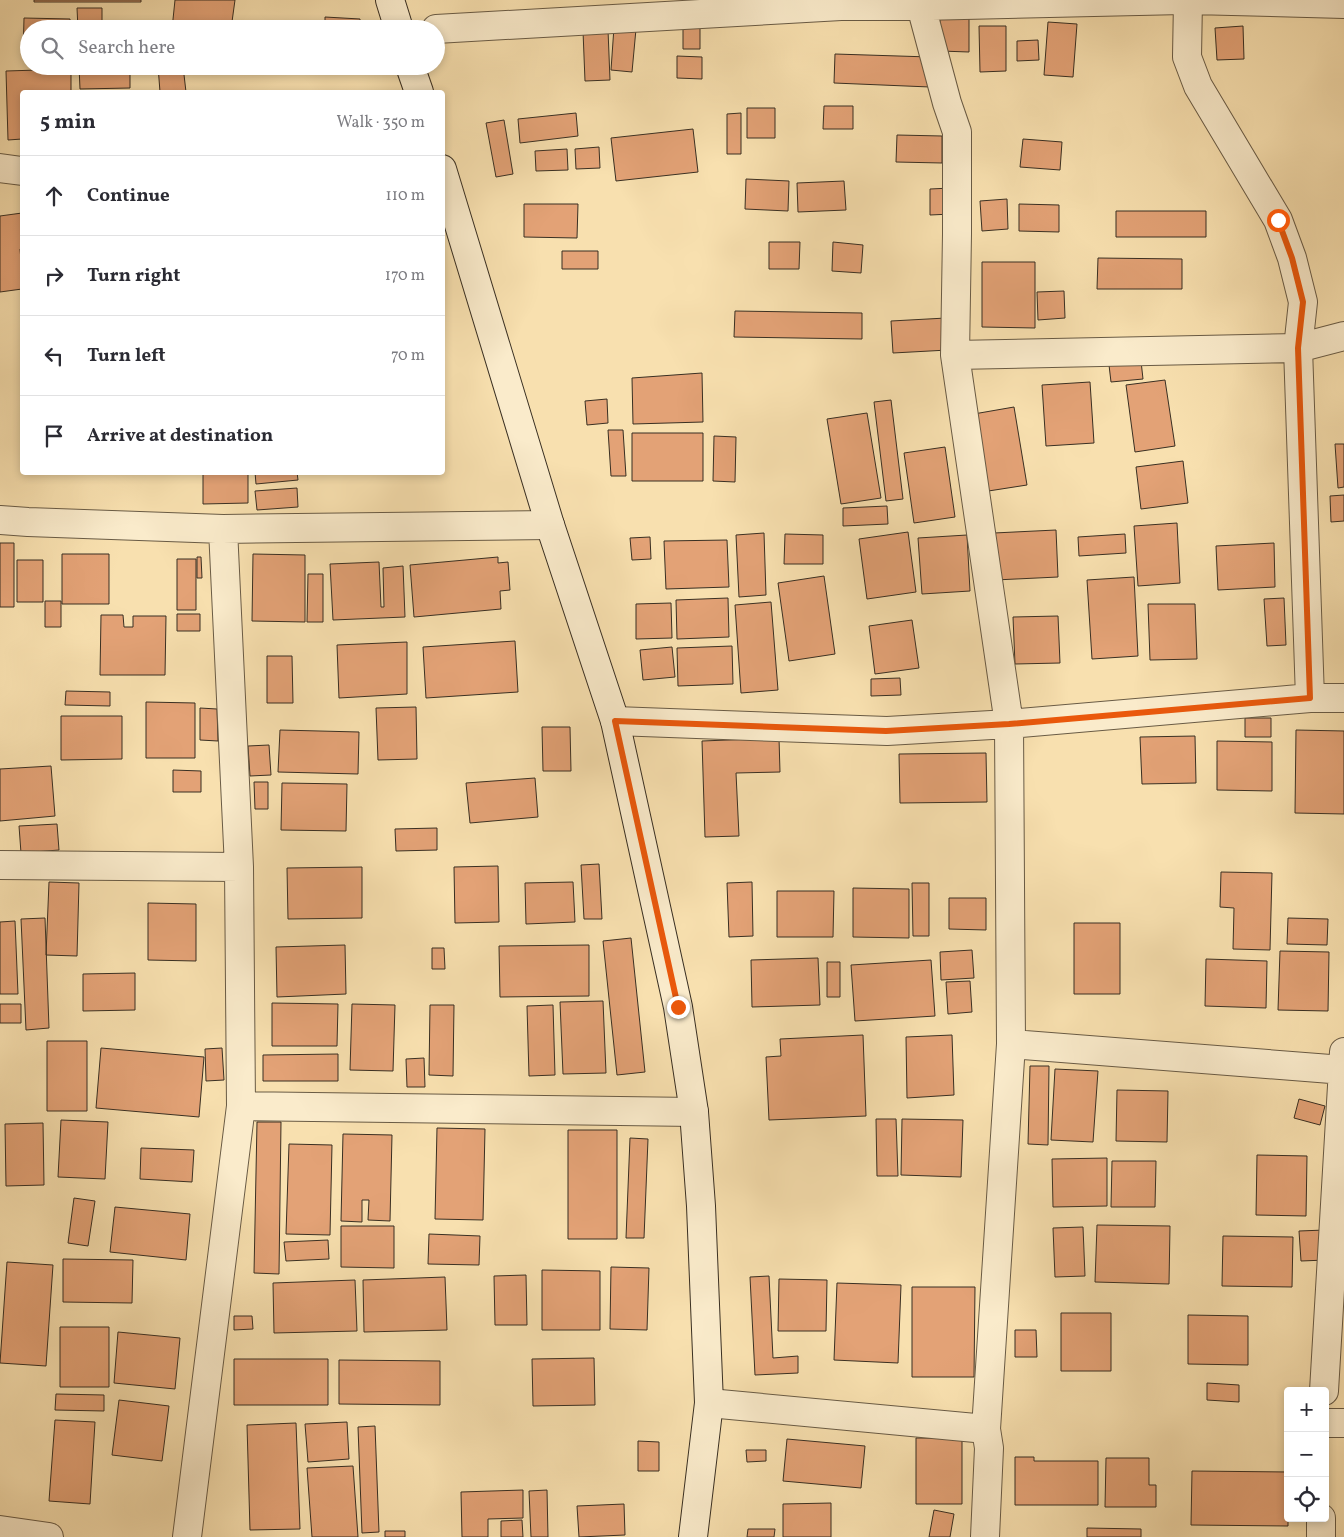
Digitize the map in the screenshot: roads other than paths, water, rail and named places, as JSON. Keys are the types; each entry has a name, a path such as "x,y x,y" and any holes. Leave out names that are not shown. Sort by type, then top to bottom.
{"street":[{"path":"390,0 396,20"},
{"path":"445,28 841,3 921,6 1184,0"},
{"path":"1188,0 1188,57 1198,86 1278,220 1292,258 1303,302 1298,348 1310,698"},
{"path":"1192,0 1344,4"},
{"path":"921,6 947,103 957,132 955,355 1009,724 1011,1044 986,1429 989,1448 985,1537"},
{"path":"413,75 417,90"},
{"path":"0,168 20,171"},
{"path":"445,179 550,525 615,721 678,1007 694,1112 701,1206 709,1403 693,1537"},
{"path":"955,355 1298,348 1344,336"},
{"path":"0,520 223,529 550,525"},
{"path":"186,1537 241,1106 239,867 223,529"},
{"path":"615,721 886,731 1009,724 1310,698 1344,698"},
{"path":"0,865 239,867"},
{"path":"1011,1044 1344,1064 1324,1387"},
{"path":"241,1106 694,1112"},
{"path":"709,1403 986,1429"},
{"path":"1329,1423 1344,1424"},
{"path":"1321,1522 1321,1537"},
{"path":"0,1530 49,1537"}]}
